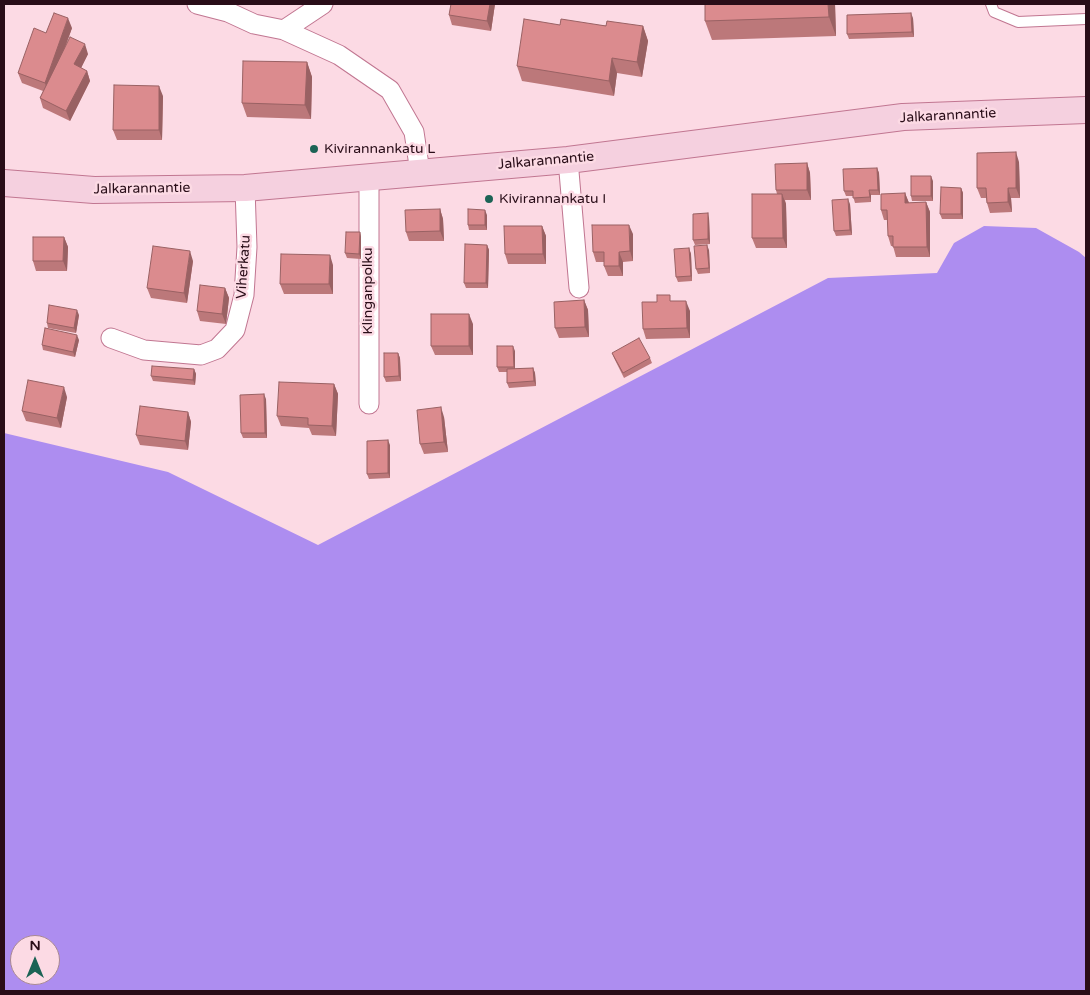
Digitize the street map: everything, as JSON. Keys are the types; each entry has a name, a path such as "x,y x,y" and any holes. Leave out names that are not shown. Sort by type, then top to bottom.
{"main road":[{"name":"Jalkarannantie","path":"4,183 94,190 245,188 568,160 903,117 1086,110"}],"street":[{"path":"197,4 228,12 254,24 284,30 339,55 390,90 414,132 420,172"},
{"path":"284,30 323,4"},
{"path":"568,160 579,288"},
{"name":"Klinganpolku","path":"369,178 369,404"},
{"name":"Viherkatu","path":"110,338 144,350 201,355 217,349 235,330 244,295 246,276 248,247 245,188"}],"lane":[{"path":"991,4 994,12 1018,22 1086,19"}],"shaded area":[{"path":"984,226 1036,228 1079,252 1086,258 1086,991 4,991 4,433 168,472 318,545 828,278 937,273 954,243"}],"building":[{"path":"451,4 490,4 487,21 449,15"},
{"path":"705,4 828,4 829,17 705,21"},
{"path":"54,13 68,18 45,83 18,73 34,28 46,33"},
{"path":"911,13 912,32 847,34 847,15"},
{"path":"524,19 560,25 561,19 606,26 607,21 643,26 637,62 612,58 609,81 517,66"},
{"path":"70,37 85,44 74,64 87,71 66,111 40,98"},
{"path":"243,61 307,62 305,105 242,103"},
{"path":"114,85 159,86 159,130 113,130"},
{"path":"1016,152 1016,188 1008,188 1008,202 987,203 986,188 977,188 977,153"},
{"path":"807,163 807,190 776,190 775,164"},
{"path":"877,168 878,190 869,190 870,197 853,198 853,191 844,191 843,169"},
{"path":"911,176 931,176 931,196 911,196"},
{"path":"941,187 961,188 961,214 940,214"},
{"path":"905,193 905,203 926,202 927,247 893,247 893,236 888,236 887,210 881,210 881,194"},
{"path":"752,194 782,194 783,238 752,238"},
{"path":"848,199 850,230 834,231 832,200"},
{"path":"440,209 440,231 406,232 405,210"},
{"path":"468,209 485,210 485,225 468,225"},
{"path":"708,213 708,239 693,240 693,214"},
{"path":"592,225 629,225 630,251 619,252 619,266 604,266 604,252 593,252"},
{"path":"504,226 542,226 543,254 505,254"},
{"path":"346,232 360,232 359,254 345,253"},
{"path":"33,237 64,237 63,261 33,261"},
{"path":"465,244 487,245 486,283 464,283"},
{"path":"707,245 709,268 696,269 694,246"},
{"path":"153,246 190,251 184,293 147,288"},
{"path":"689,248 691,276 676,277 674,249"},
{"path":"281,254 330,255 329,284 280,284"},
{"path":"200,285 225,288 222,314 197,311"},
{"path":"657,295 670,295 670,301 686,301 687,328 643,329 642,302 657,302"},
{"path":"584,300 585,327 555,328 554,302"},
{"path":"49,305 77,310 74,328 47,323"},
{"path":"431,314 469,314 469,346 431,346"},
{"path":"45,328 77,335 73,352 42,345"},
{"path":"639,338 650,358 623,373 612,353"},
{"path":"497,346 513,346 514,367 497,367"},
{"path":"384,353 398,353 399,376 384,377"},
{"path":"152,366 194,369 193,380 151,376"},
{"path":"533,368 534,381 507,383 507,369"},
{"path":"28,380 64,387 57,418 22,411"},
{"path":"279,382 334,384 332,426 308,425 308,418 277,416"},
{"path":"264,394 265,433 241,433 240,395"},
{"path":"140,406 188,412 185,441 136,435"},
{"path":"441,407 444,442 420,444 417,410"},
{"path":"388,440 388,473 367,474 367,441"}],"place":[{"name":"Kivirannankatu L","path":"314,149"},
{"name":"Kivirannankatu I","path":"489,199"}]}
